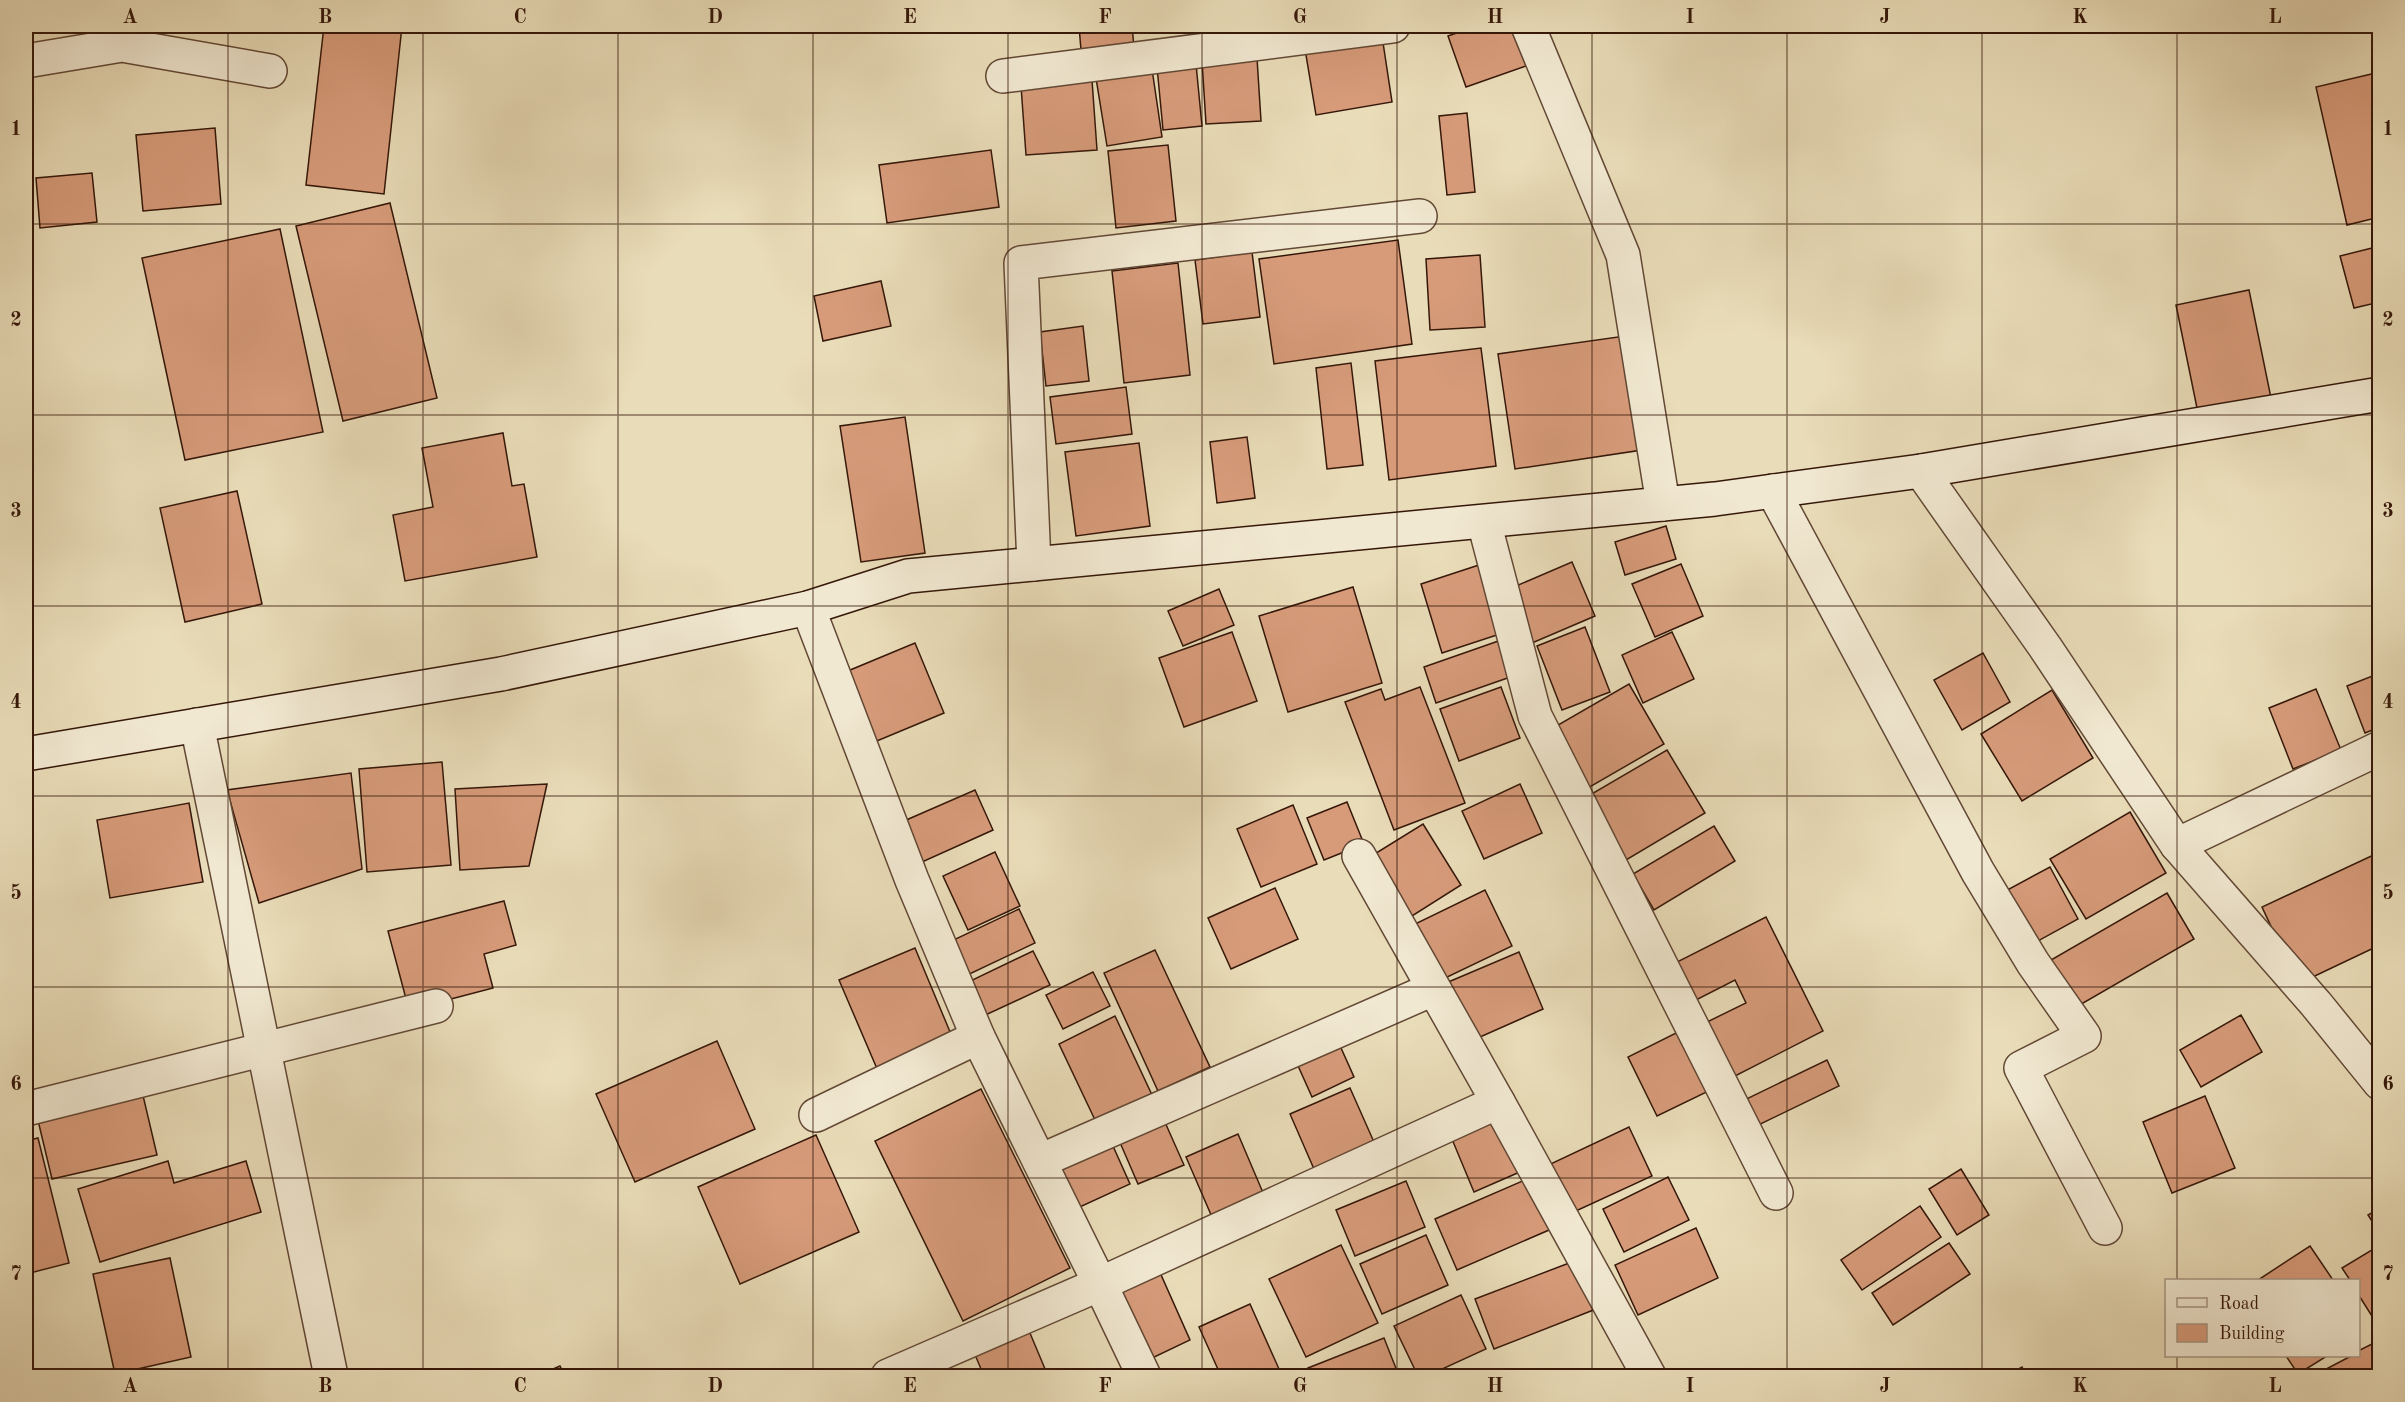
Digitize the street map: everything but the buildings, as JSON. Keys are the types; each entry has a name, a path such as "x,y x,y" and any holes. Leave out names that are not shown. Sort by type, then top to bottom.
{"street":[{"path":"1003,76 1393,26"},
{"path":"1528,26 1623,255 1663,504"},
{"path":"26,61 122,45 270,71"},
{"path":"1034,564 1021,263 1420,216"},
{"path":"26,753 501,674 808,608 908,576 1484,522 1773,491 1921,471 2379,394"},
{"path":"1921,471 2045,647 2176,845 2316,1004 2379,1083"},
{"path":"1773,491 1978,872 2033,963 2084,1036 2021,1068 2105,1228"},
{"path":"1484,522 1535,716 1776,1193"},
{"path":"808,608 912,880 978,1037 1101,1284 1144,1377"},
{"path":"197,725 331,1377"},
{"path":"2176,845 2379,748"},
{"path":"1359,856 1498,1102 1649,1377"},
{"path":"1040,1161 1433,989"},
{"path":"26,1109 436,1006"},
{"path":"816,1115 978,1037"},
{"path":"888,1377 1101,1284 1498,1102"}]}
